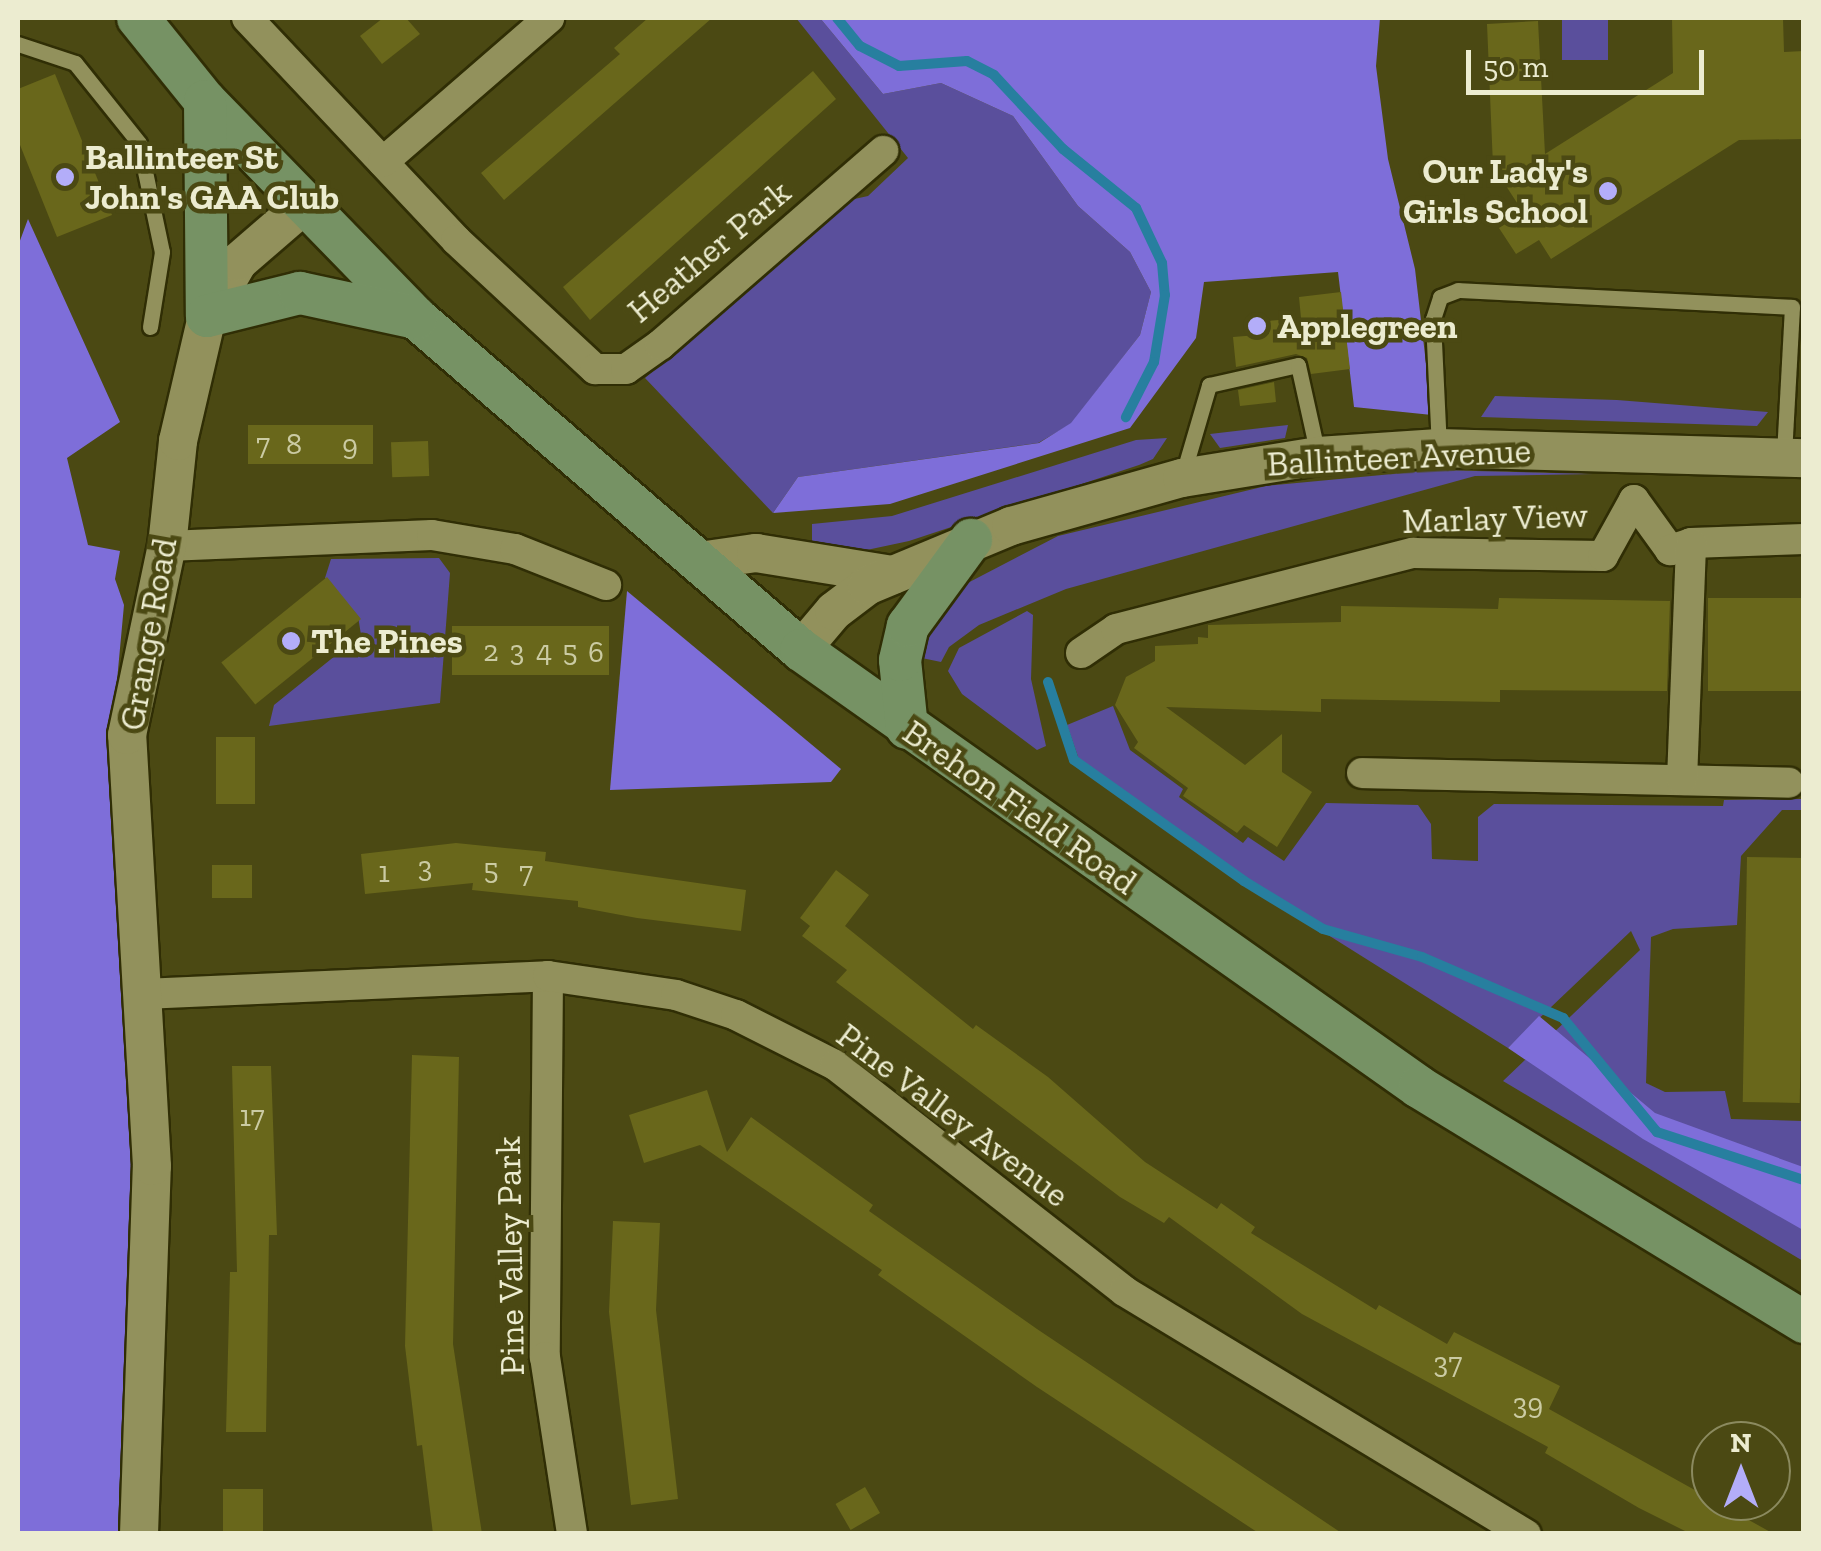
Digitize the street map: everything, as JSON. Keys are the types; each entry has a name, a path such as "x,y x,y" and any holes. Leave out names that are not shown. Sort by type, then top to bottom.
{"main road":[{"path":"138,18 205,101 304,204"},
{"path":"205,101 208,316 300,293 416,318"},
{"name":"Brehon Field Road","path":"304,204 416,318 801,650 1419,1087 1804,1322"},
{"path":"907,728 900,660 908,626 971,540"}],"street":[{"path":"248,18 383,162 549,18"},
{"name":"Heather Park","path":"383,162 574,354 595,369 626,369 883,151"},
{"name":"Grange Road","path":"140,1534 152,1166 127,735 167,546 178,441 208,316 238,262 304,204"},
{"name":"Ballinteer Avenue","path":"801,650 842,603 892,575 971,540 1087,500 1182,478 1318,456 1438,448 1636,450 1794,458"},
{"path":"1634,500 1636,450"},
{"name":"Marlay View","path":"1081,652 1116,629 1413,552 1603,556 1634,500 1670,550 1691,542 1804,538"},
{"path":"167,546 432,535 515,549 606,585"},
{"path":"1682,780 1691,542"},
{"path":"699,561 756,552 892,575"},
{"path":"1362,772 1789,782"},
{"name":"Pine Valley Avenue","path":"144,994 548,976 676,995 736,1015 835,1065 1124,1291 1526,1534"},
{"name":"Pine Valley Park","path":"548,976 546,1357 572,1534"}],"lane":[{"path":"18,44 75,63 139,144 162,252 150,327"},
{"path":"1438,448 1433,319 1440,297 1458,290 1798,307 1794,458"},
{"path":"1182,478 1210,384 1298,364 1318,456"}],"shaded area":[{"path":"796,18 820,18 883,94 941,83 1013,116 1078,206 1130,252 1151,292 1140,335 1071,424 1038,443 798,477 773,513 645,378 850,200 868,196 908,158"},
{"path":"820,18 1380,18 1376,66 1388,159 1415,269 1432,415 1354,407 1338,272 1204,282 1196,338 1130,428 890,504 773,513 798,477 1039,443 1071,423 1140,335 1151,292 1130,252 1078,206 1013,116 941,83 883,94"},
{"path":"1562,18 1608,18 1608,60 1562,60"},
{"path":"28,219 120,422 67,458 88,545 120,551 115,579 124,605 112,735 137,1259 122,1533 18,1533 18,246"},
{"path":"1495,396 1617,400 1768,412 1757,426 1481,417"},
{"path":"1288,425 1285,438 1220,448 1210,434"},
{"path":"1167,438 1153,459 1139,465 909,541 862,551 812,549 812,524 892,516 1136,440"},
{"path":"1435,470 1594,474 1475,476 1066,589 979,625 949,647 941,662 917,657 919,641 958,588 1058,536 1266,486"},
{"path":"439,558 450,573 440,703 269,726 274,705 361,635 358,616 325,578 331,559"},
{"path":"627,591 841,769 831,782 610,790"},
{"path":"1027,611 1033,615 1031,679 1046,746 1037,750 962,694 948,671 959,648"},
{"path":"1113,706 1130,750 1183,789 1179,797 1243,843 1248,837 1284,861 1326,803 1418,805 1431,824 1432,859 1478,861 1478,817 1494,804 1723,806 1724,800 1803,799 1803,810 1782,810 1741,856 1737,925 1673,929 1651,937 1646,1083 1665,1092 1725,1091 1731,1119 1803,1121 1803,1261 1503,1081 1640,950 1631,931 1508,1048 1255,889 1082,768 1067,725"},
{"path":"1539,1016 1655,1113 1803,1167 1803,1230 1643,1139 1508,1048"}],"building":[{"path":"383,18 406,18 420,34 382,64 360,36"},
{"path":"648,18 712,18 504,200 481,173 620,54 614,48"},
{"path":"1672,18 1783,18 1784,52 1804,51 1804,139 1739,140 1551,259 1539,240 1516,254 1499,228 1523,212 1493,166 1487,24 1538,21 1545,154 1673,73"},
{"path":"813,71 836,99 590,320 563,287"},
{"name":"Ballinteer St John's GAA Club","path":"55,74 112,215 57,237 18,140 18,89"},
{"path":"1341,292 1350,369 1311,374 1307,358 1296,354 1236,367 1233,337 1269,334 1268,321 1301,318 1299,297"},
{"path":"1274,382 1276,402 1240,406 1238,390"},
{"path":"248,425 373,425 373,464 248,464"},
{"path":"428,441 429,476 392,477 391,442"},
{"name":"The Pines","path":"327,577 361,619 255,705 221,663"},
{"path":"1499,598 1670,601 1667,691 1500,690 1500,702 1321,699 1321,712 1166,707 1245,765 1282,734 1282,772 1312,792 1277,847 1244,825 1237,833 1183,796 1188,788 1134,748 1138,742 1115,705 1126,677 1155,661 1155,646 1198,644 1198,637 1208,638 1208,625 1341,622 1341,606 1498,609"},
{"path":"1708,598 1804,598 1804,691 1708,691"},
{"path":"452,626 609,626 609,675 452,675"},
{"path":"216,737 255,737 255,804 216,804"},
{"path":"456,843 546,852 545,861 746,890 741,931 637,918 578,907 578,901 472,890 473,883 365,894 361,854"},
{"path":"1747,857 1804,858 1800,1103 1743,1102"},
{"path":"212,865 252,865 252,898 212,898"},
{"path":"836,870 869,895 845,926 973,1029 976,1025 1048,1077 1145,1162 1217,1209 1221,1203 1255,1227 1251,1233 1376,1310 1379,1305 1447,1344 1454,1332 1560,1386 1549,1409 1691,1488 1691,1521 1751,1521 1774,1534 1691,1534 1545,1453 1548,1447 1302,1314 1169,1217 1164,1223 1120,1197 836,982 847,970 802,936 810,926 800,918"},
{"path":"412,1055 459,1057 453,1344 482,1534 433,1534 422,1445 417,1446 405,1346"},
{"path":"232,1066 271,1066 277,1235 269,1235 266,1432 226,1432 230,1272 237,1272"},
{"path":"707,1090 727,1152 751,1117 873,1205 869,1211 1343,1534 1260,1534 1037,1387 878,1275 882,1270 700,1145 644,1163 629,1115"},
{"path":"613,1221 660,1223 656,1310 678,1499 631,1505 609,1312"},
{"path":"865,1487 880,1513 851,1530 836,1504"},
{"path":"223,1489 263,1489 263,1534 223,1534"}],"waterway":[{"path":"837,18 860,46 899,66 967,61 994,75 1063,149 1136,208 1162,263 1165,295 1154,362 1126,417"},
{"path":"1048,682 1074,760 1244,881 1323,929 1422,957 1563,1018 1657,1132 1804,1180"}],"place":[{"name":"Ballinteer St John's GAA Club","path":"65,177"},
{"name":"Our Lady's Girls School","path":"1608,191"},
{"name":"Applegreen","path":"1257,326"},
{"name":"The Pines","path":"291,641"}]}
